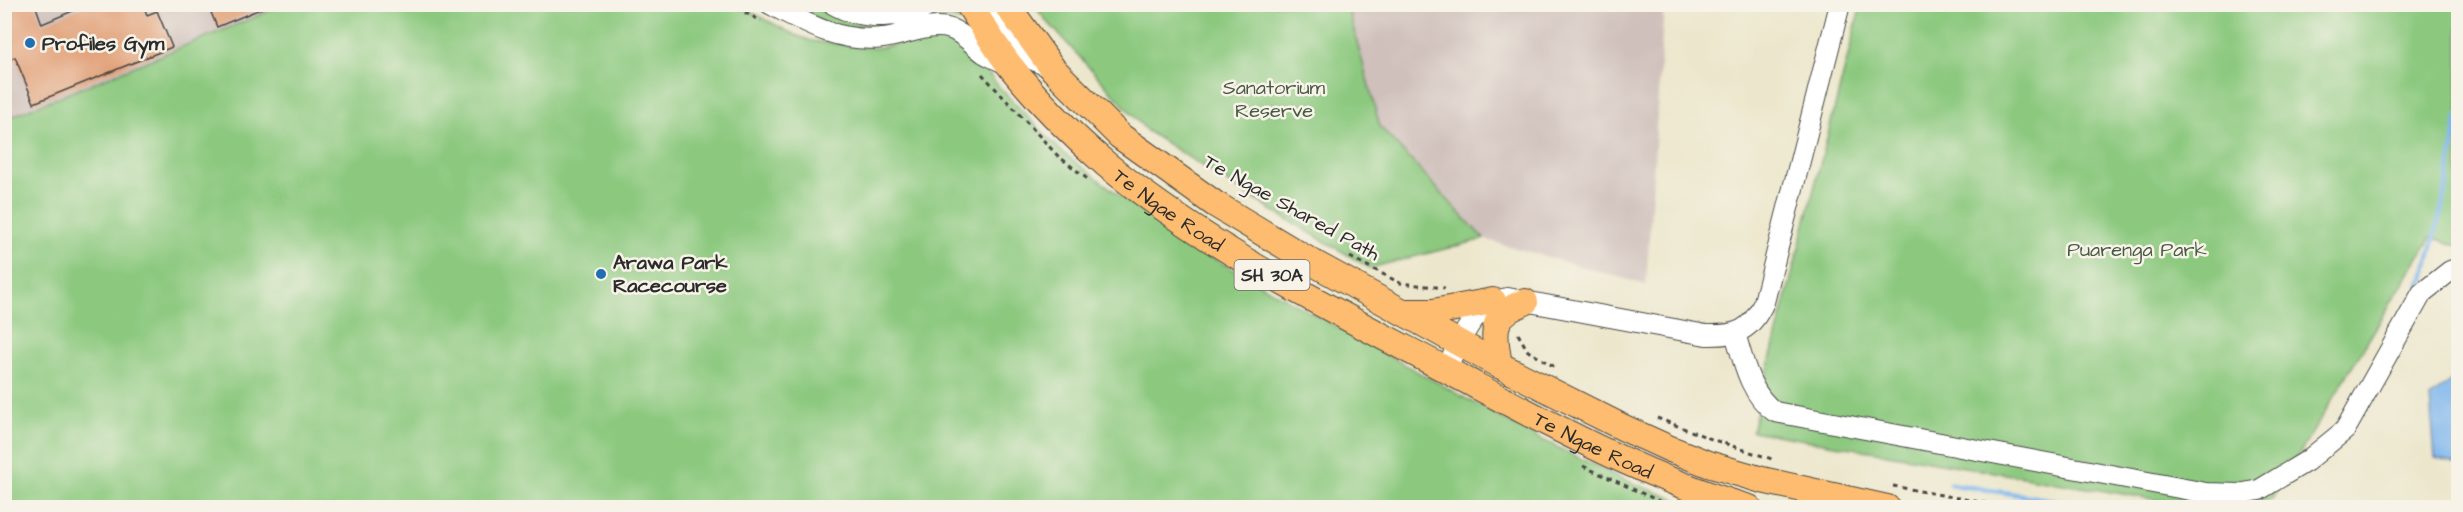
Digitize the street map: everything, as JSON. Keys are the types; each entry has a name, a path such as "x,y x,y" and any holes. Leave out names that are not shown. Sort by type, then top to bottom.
{"main road":[{"name":"SH 30A","path":"968,4 1011,66"},
{"name":"SH 30A","path":"1006,4 1053,69"},
{"name":"Te Ngae Road","path":"1011,66 1080,141 1194,230 1446,370 1609,455 1702,494 1749,507"},
{"name":"Te Ngae Road","path":"1053,69 1102,120 1167,171 1215,204 1299,255 1499,365 1624,428 1708,464 1773,483 1888,502"},
{"path":"1403,312 1433,312 1493,301"},
{"path":"1499,365 1495,325 1504,313 1525,302"}],"street":[{"name":"Te Ngae Road","path":"770,4 815,29 853,38 883,38 935,27 950,29 967,38 984,52 1011,66"},
{"path":"832,4 859,15 899,15 935,4"},
{"path":"878,15 896,4"},
{"name":"Te Ngae Road","path":"985,4 1023,55 1053,69"},
{"path":"1446,370 1475,317 1493,301 1508,298 1706,335 1735,333 1745,329 1753,322 1764,302 1840,4"},
{"path":"1735,333 1747,373 1766,406 1775,412 2206,493 2240,494 2259,490 2307,462 2345,430 2422,293 2450,271 2458,268"}],"path":[{"name":"Te Ngae Shared Path","path":"1348,256 1400,283 1442,287 1453,292"},
{"path":"1512,326 1528,351 1555,368"},
{"path":"1649,415 1714,440 1779,461"},
{"path":"1888,502 2012,507"}],"shaded area":[{"path":"5,5 287,5 5,119"},
{"path":"1347,5 1664,5 1646,285 1484,239 1380,127"}],"green space":[{"name":"Arawa Park Racecourse","path":"287,4 738,5 795,35 812,41 876,48 940,37 955,41 969,50 1000,88 1062,152 1180,240 1528,433 1625,480 1695,507 5,508 5,119"},
{"path":"790,5 811,5 832,16 863,24 919,18 948,6 959,21 950,19 889,34 826,24"},
{"name":"Sanatorium Reserve","path":"1034,5 1347,5 1380,127 1484,239 1370,268 1273,211 1147,131"},
{"name":"Puarenga Park","path":"1861,5 2458,5 2458,246 2431,237 2272,499 2253,507 2199,507 1752,431"}],"water":[{"path":"2458,376 2458,465 2435,458 2430,397"}],"building":[{"path":"4,4 35,4 42,24 89,4 143,4 147,15 157,11 172,47 34,103 15,57 4,61"},
{"path":"224,4 270,5 217,27 210,10"}],"waterway":[{"path":"2419,286 2424,278 2445,195 2458,116"},
{"path":"1950,484 2103,508"}],"place":[{"name":"Profiles Gym","path":"30,43"},
{"name":"Arawa Park Racecourse","path":"601,274"}]}
